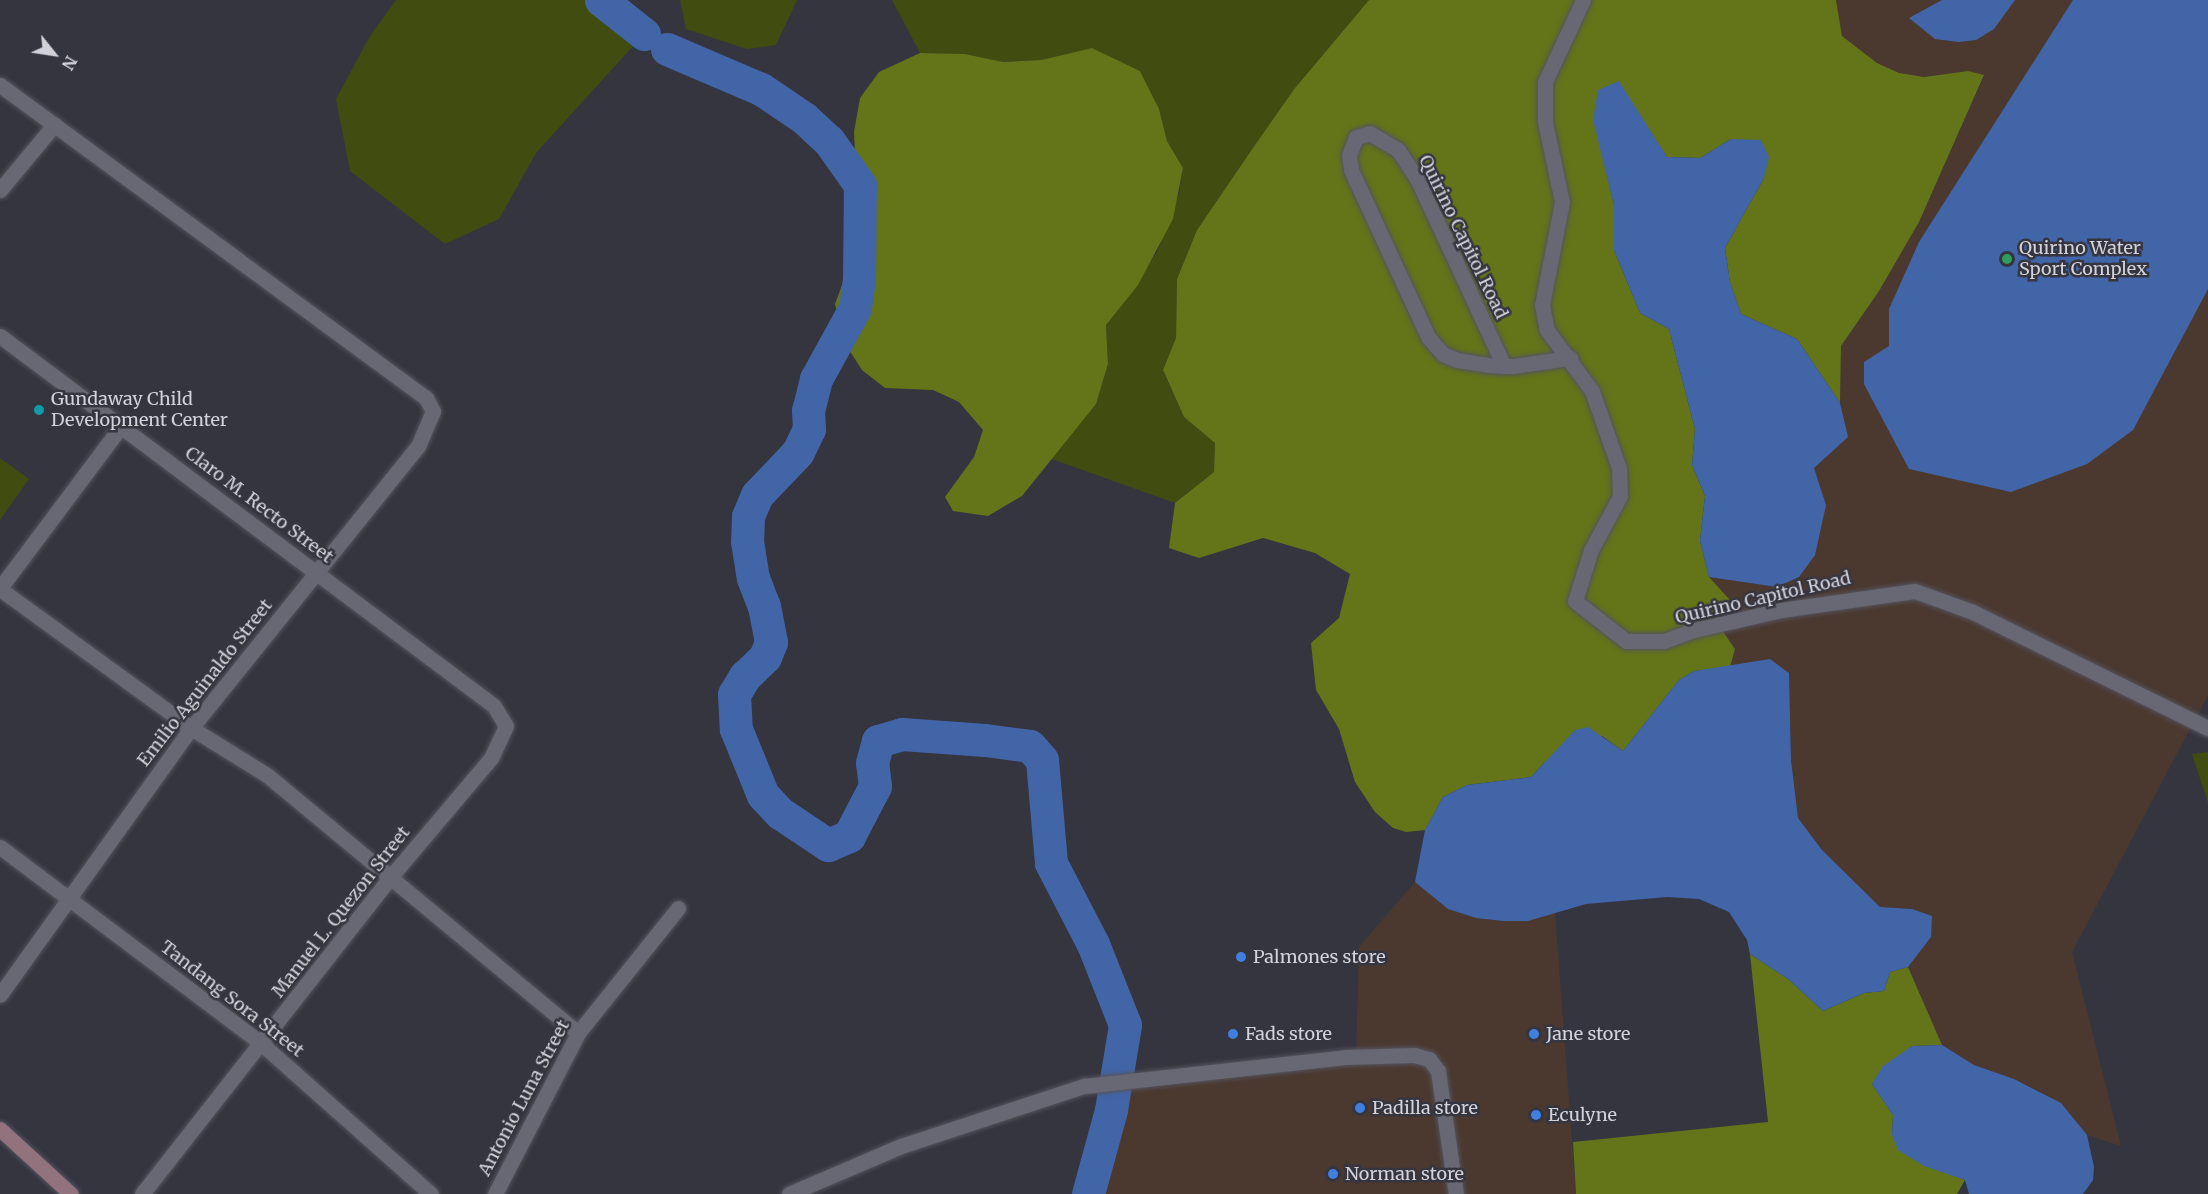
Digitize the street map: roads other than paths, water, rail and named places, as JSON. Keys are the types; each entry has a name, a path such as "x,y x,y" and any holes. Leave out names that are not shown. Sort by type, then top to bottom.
{"main road":[{"path":"0,1129 71,1194"}],"street":[{"name":"Quirino Capitol Road","path":"1583,0 1545,82 1545,122 1562,202 1542,305 1547,330 1570,358 1592,391 1608,429 1619,468 1620,496 1591,550 1575,601 1626,641 1664,641 1694,630 1780,610 1915,591 1972,612 2208,728"},
{"path":"0,85 54,125 0,190"},
{"name":"Emilio Aguinaldo Street","path":"0,995 191,728 418,446 432,420 433,411 426,398 54,125"},
{"name":"Quirino Capitol Road","path":"1504,366 1404,160 1385,139 1370,133 1356,137 1349,155 1352,170 1428,337 1443,354 1457,360 1504,366 1570,358"},
{"name":"Claro M. Recto Street","path":"0,336 494,706"},
{"path":"121,426 0,588 191,728 267,775 392,875 578,1033"},
{"name":"Manuel L. Quezon Street","path":"142,1194 262,1044 392,875 500,746 506,726 494,706"},
{"name":"Tandang Sora Street","path":"0,847 262,1044 431,1194"},
{"name":"Antonio Luna Street","path":"495,1194 578,1033 678,908"},
{"path":"789,1194 901,1146 1084,1086 1136,1078 1345,1057 1422,1057 1433,1062 1438,1071 1456,1194"}],"water":[{"path":"1942,0 2015,0 1994,29 1976,40 1959,42 1935,39 1909,18"},
{"path":"2073,0 2208,0 2208,289 2133,430 2087,464 2011,492 1909,469 1864,384 1864,362 1889,346 1889,309 1919,242"},
{"path":"1619,81 1667,157 1700,158 1731,139 1761,140 1769,157 1764,178 1725,248 1730,282 1741,314 1797,339 1840,403 1848,437 1814,468 1826,505 1815,555 1799,577 1777,587 1709,577 1700,541 1705,496 1692,465 1695,429 1669,329 1640,313 1614,250 1614,205 1593,120 1598,90"},
{"path":"1770,659 1789,673 1791,760 1798,818 1822,850 1880,907 1912,909 1932,916 1931,937 1908,967 1890,972 1884,991 1864,993 1823,1011 1788,979 1750,954 1747,940 1729,912 1699,899 1667,897 1586,904 1528,921 1503,921 1476,918 1448,909 1415,882 1425,830 1443,797 1467,785 1531,777 1575,730 1588,727 1623,751 1679,680 1694,671"},
{"path":"1942,1045 1974,1065 2014,1079 2061,1103 2087,1135 2094,1167 2093,1180 2083,1194 1969,1194 1965,1180 1924,1166 1898,1150 1892,1135 1893,1115 1872,1084 1883,1066 1912,1046"}],"waterway":[{"path":"601,0 644,34"},
{"path":"667,49 761,89 804,118 829,141 860,185 859,279 855,308 816,379 808,410 809,429 798,452 757,495 748,516 747,541 753,578 764,606 771,642 765,657 745,676 734,694 736,729 763,795 780,813 828,845 849,836 875,786 872,763 878,741 902,734 985,740 1030,746 1042,760 1051,863 1093,944 1125,1025 1111,1110 1088,1194"}],"place":[{"name":"Quirino Water Sport Complex","path":"2007,259"},
{"name":"Gundaway Child Development Center","path":"39,410"},
{"name":"Palmones store","path":"1241,957"},
{"name":"Fads store","path":"1233,1034"},
{"name":"Jane store","path":"1534,1034"},
{"name":"Padilla store","path":"1360,1108"},
{"name":"Eculyne","path":"1536,1115"},
{"name":"Norman store","path":"1333,1174"}]}
